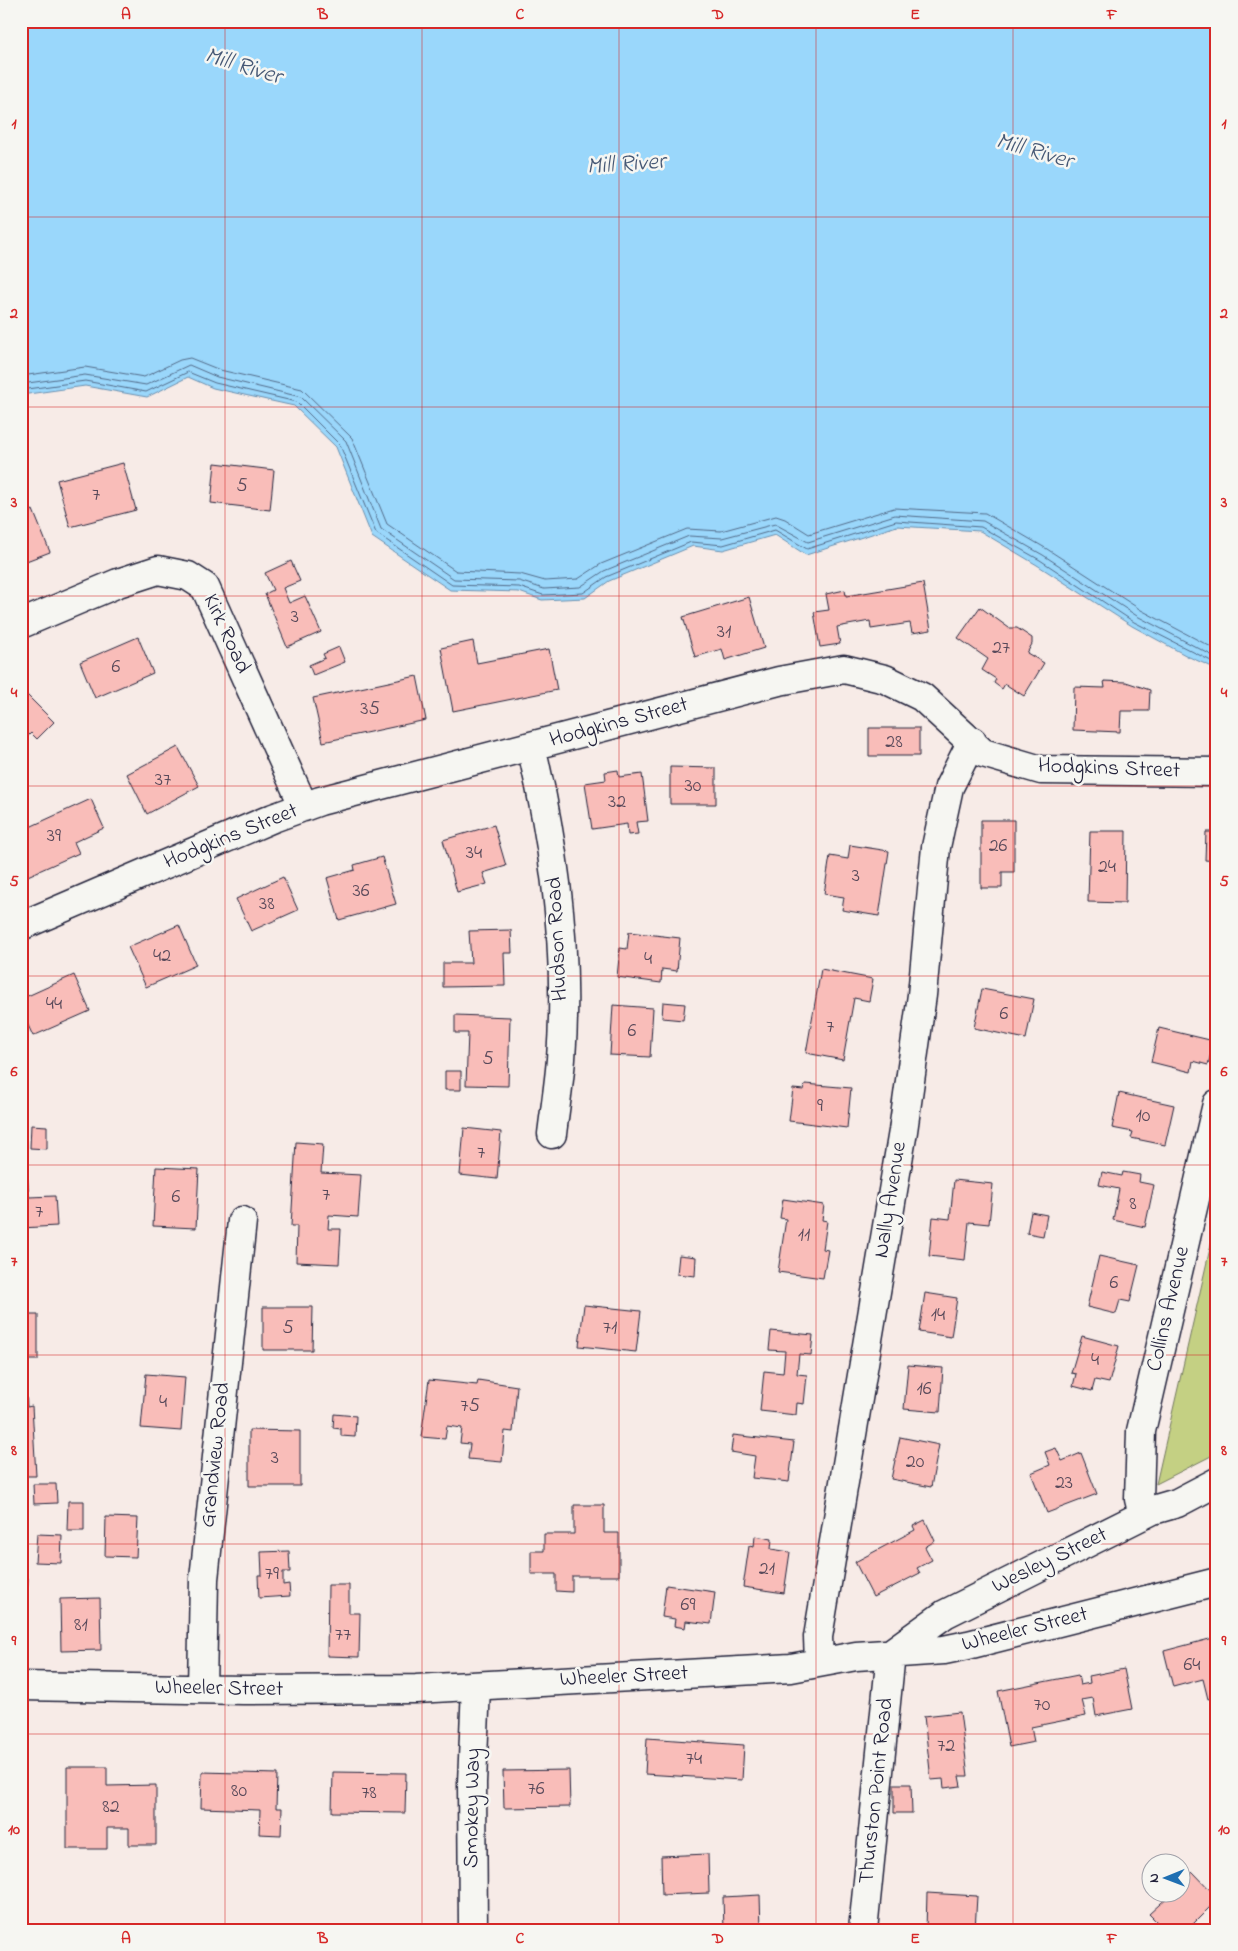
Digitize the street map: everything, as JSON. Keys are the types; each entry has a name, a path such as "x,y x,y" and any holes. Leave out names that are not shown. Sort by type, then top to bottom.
{"street":[{"name":"Kirk Road","path":"21,624 118,583 158,570 188,576 205,587 304,807"},
{"name":"Hodgkins Street","path":"21,926 273,818 304,807 779,681 844,669 885,679 922,697 984,752 1041,770 1217,772"},
{"name":"Nally Avenue","path":"819,1662 818,1637 903,1132 922,995 936,847 949,787 972,741"},
{"name":"Hudson Road","path":"531,746 542,791 554,868 561,933 563,990 561,1058 552,1134"},
{"name":"Collins Avenue","path":"1143,1515 1138,1500 1141,1431 1217,1104"},
{"name":"Grandview Road","path":"202,1689 204,1579 242,1221"},
{"name":"Wesley Street","path":"891,1653 945,1614 1143,1515 1177,1504 1217,1482"},
{"name":"Wheeler Street","path":"21,1686 202,1689 416,1689 791,1668 856,1656 944,1650 1217,1582"},
{"name":"Thurston Point Road","path":"862,1930 891,1653"},
{"name":"Smokey Way","path":"473,1930 472,1784 476,1686"}],"green space":[{"path":"1217,1218 1217,1453 1156,1484"}],"water":[{"name":"Mill River","path":"21,21 1217,21 1217,669 1189,657 1132,626 980,531 897,526 806,555 775,535 723,550 693,546 609,581 585,598 542,600 519,592 450,590 372,537 336,447 294,406 213,388 188,377 147,397 85,386 21,395"}],"building":[{"path":"123,463 136,510 70,527 57,480"},
{"path":"215,463 274,470 270,510 211,503"},
{"path":"33,510 50,552 21,563 21,515"},
{"path":"291,561 300,581 283,588 289,603 305,596 321,632 287,647 265,594 273,590 265,573"},
{"path":"923,583 931,630 912,633 910,623 871,629 870,621 837,627 840,644 820,647 814,612 829,610 826,594 845,590 846,596"},
{"path":"749,597 764,648 725,660 722,649 695,657 683,617"},
{"path":"980,607 1009,628 1017,628 1032,638 1032,644 1027,653 1044,663 1024,696 1005,684 1002,689 994,683 996,679 982,670 988,659 958,638"},
{"path":"138,637 153,673 95,698 80,662"},
{"path":"473,641 477,663 549,649 557,690 453,711 441,648"},
{"path":"339,647 345,662 313,675 309,665 325,658 323,654"},
{"path":"417,676 426,720 323,742 313,698"},
{"path":"1104,681 1126,682 1150,690 1149,711 1121,711 1120,732 1073,730 1074,687 1105,688"},
{"path":"21,689 54,722 37,739 31,733 21,743"},
{"path":"869,728 919,728 919,756 869,756"},
{"path":"178,747 199,786 147,814 127,774"},
{"path":"670,767 716,768 716,804 670,804"},
{"path":"618,770 619,777 642,774 648,821 636,822 638,834 628,835 627,824 592,829 585,783 606,780 605,772"},
{"path":"91,799 104,828 74,842 79,853 21,879 21,831"},
{"path":"981,820 1014,820 1014,872 1002,872 1002,888 981,888"},
{"path":"494,825 506,866 483,873 487,884 457,892 443,840"},
{"path":"1090,831 1126,831 1125,903 1088,902"},
{"path":"1206,832 1217,832 1217,861 1205,860"},
{"path":"850,845 889,851 879,916 842,910 844,897 824,894 830,856 848,859"},
{"path":"382,857 396,904 339,920 327,878 355,870 354,865"},
{"path":"283,877 298,910 251,931 236,899"},
{"path":"179,925 196,965 146,987 128,947"},
{"path":"511,930 512,953 504,953 505,986 443,987 443,963 471,963 469,931"},
{"path":"629,932 680,938 677,971 662,969 661,983 617,977 620,948 627,949"},
{"path":"821,969 873,979 869,1001 854,998 843,1060 806,1053"},
{"path":"74,975 90,1011 33,1036 21,1010 21,999"},
{"path":"982,989 1034,999 1026,1039 974,1028"},
{"path":"663,1002 685,1004 683,1020 662,1018"},
{"path":"613,1005 653,1008 650,1057 610,1055"},
{"path":"455,1015 510,1017 508,1086 466,1085 468,1033 455,1033"},
{"path":"1159,1028 1214,1041 1208,1065 1193,1061 1191,1072 1151,1062"},
{"path":"445,1071 461,1071 461,1090 445,1090"},
{"path":"805,1084 851,1088 847,1128 789,1121 793,1089 804,1090"},
{"path":"1119,1093 1174,1105 1165,1145 1131,1138 1133,1132 1112,1128"},
{"path":"31,1125 47,1126 47,1149 30,1148"},
{"path":"464,1128 501,1132 497,1179 460,1175"},
{"path":"296,1142 323,1144 321,1173 361,1175 358,1217 329,1215 328,1229 341,1229 339,1264 296,1262 297,1226 291,1226"},
{"path":"156,1167 199,1169 196,1228 153,1226"},
{"path":"27,1172 29,1197 55,1196 57,1226 21,1228 21,1173"},
{"path":"1102,1172 1122,1176 1123,1172 1140,1175 1139,1182 1154,1185 1145,1227 1113,1220 1119,1189 1099,1185"},
{"path":"954,1180 993,1184 989,1224 969,1222 965,1260 929,1256 933,1217 950,1219"},
{"path":"783,1199 824,1205 822,1220 827,1221 823,1249 828,1250 823,1278 778,1272 786,1219 780,1218"},
{"path":"1031,1212 1047,1215 1043,1236 1027,1233"},
{"path":"679,1255 696,1257 695,1276 677,1274"},
{"path":"1099,1256 1139,1265 1130,1302 1120,1300 1116,1314 1087,1307"},
{"path":"925,1293 957,1298 951,1337 919,1332"},
{"path":"584,1305 641,1311 636,1352 579,1346"},
{"path":"263,1307 313,1307 312,1350 263,1350"},
{"path":"21,1315 38,1315 38,1360 21,1360"},
{"path":"771,1331 813,1335 811,1355 799,1354 797,1374 807,1375 804,1404 797,1403 796,1415 760,1411 764,1371 783,1373 785,1351 769,1350"},
{"path":"1082,1336 1119,1346 1109,1383 1095,1380 1092,1391 1073,1386 1076,1374 1071,1373"},
{"path":"908,1365 943,1368 940,1412 904,1409"},
{"path":"146,1374 185,1377 181,1431 141,1428"},
{"path":"429,1380 477,1385 478,1380 517,1386 513,1432 505,1431 502,1462 468,1459 470,1444 460,1443 462,1428 447,1426 445,1439 421,1437"},
{"path":"26,1390 27,1407 32,1406 36,1476 21,1476 21,1391"},
{"path":"334,1414 356,1416 355,1437 341,1436 341,1429 333,1428"},
{"path":"249,1430 300,1431 300,1486 249,1486"},
{"path":"733,1435 794,1442 789,1482 752,1478 755,1456 731,1452"},
{"path":"900,1437 939,1445 931,1487 891,1479"},
{"path":"1056,1448 1062,1461 1081,1453 1097,1494 1047,1513 1031,1473 1050,1465 1045,1452"},
{"path":"33,1484 56,1484 57,1503 34,1504"},
{"path":"68,1501 84,1501 84,1531 67,1531"},
{"path":"574,1505 604,1505 604,1533 619,1533 619,1576 572,1576 572,1592 556,1591 556,1574 531,1574 531,1551 544,1551 544,1534 574,1534"},
{"path":"106,1517 138,1518 136,1557 105,1556"},
{"path":"925,1520 935,1541 925,1547 932,1560 917,1568 920,1573 873,1597 855,1562 915,1530 913,1526"},
{"path":"37,1534 62,1535 61,1563 35,1562"},
{"path":"755,1536 772,1539 771,1549 790,1552 784,1593 743,1587 749,1546 754,1547"},
{"path":"289,1551 290,1572 283,1572 283,1585 289,1584 290,1596 259,1598 258,1575 262,1575 261,1552"},
{"path":"21,1578 28,1578 26,1617 21,1617"},
{"path":"328,1585 349,1585 349,1613 360,1613 359,1657 327,1656"},
{"path":"666,1585 715,1592 711,1624 686,1621 685,1628 674,1626 675,1619 662,1617"},
{"path":"100,1598 101,1650 61,1651 60,1599"},
{"path":"1217,1637 1217,1696 1208,1699 1203,1679 1173,1687 1164,1651"},
{"path":"1124,1669 1132,1709 1096,1716 1093,1698 1082,1700 1086,1716 1031,1727 1034,1742 1009,1747 998,1691 1078,1675 1080,1685 1090,1683 1089,1676"},
{"path":"960,1712 968,1776 959,1776 961,1786 944,1788 943,1779 931,1780 924,1716"},
{"path":"647,1738 744,1745 742,1780 645,1774"},
{"path":"67,1767 107,1767 107,1786 156,1785 156,1845 129,1845 129,1828 107,1828 107,1849 67,1849"},
{"path":"569,1770 570,1807 504,1808 503,1771"},
{"path":"202,1772 277,1774 276,1808 282,1808 281,1835 259,1834 260,1810 201,1808"},
{"path":"333,1772 406,1773 405,1813 332,1812"},
{"path":"894,1784 911,1784 912,1813 894,1813"},
{"path":"708,1854 709,1893 662,1895 661,1856"},
{"path":"1193,1872 1217,1897 1217,1900 1187,1930 1165,1930 1149,1914 1160,1904 1190,1904 1190,1875"},
{"path":"927,1893 977,1896 975,1930 926,1930"},
{"path":"760,1895 761,1930 724,1930 723,1897"}]}
